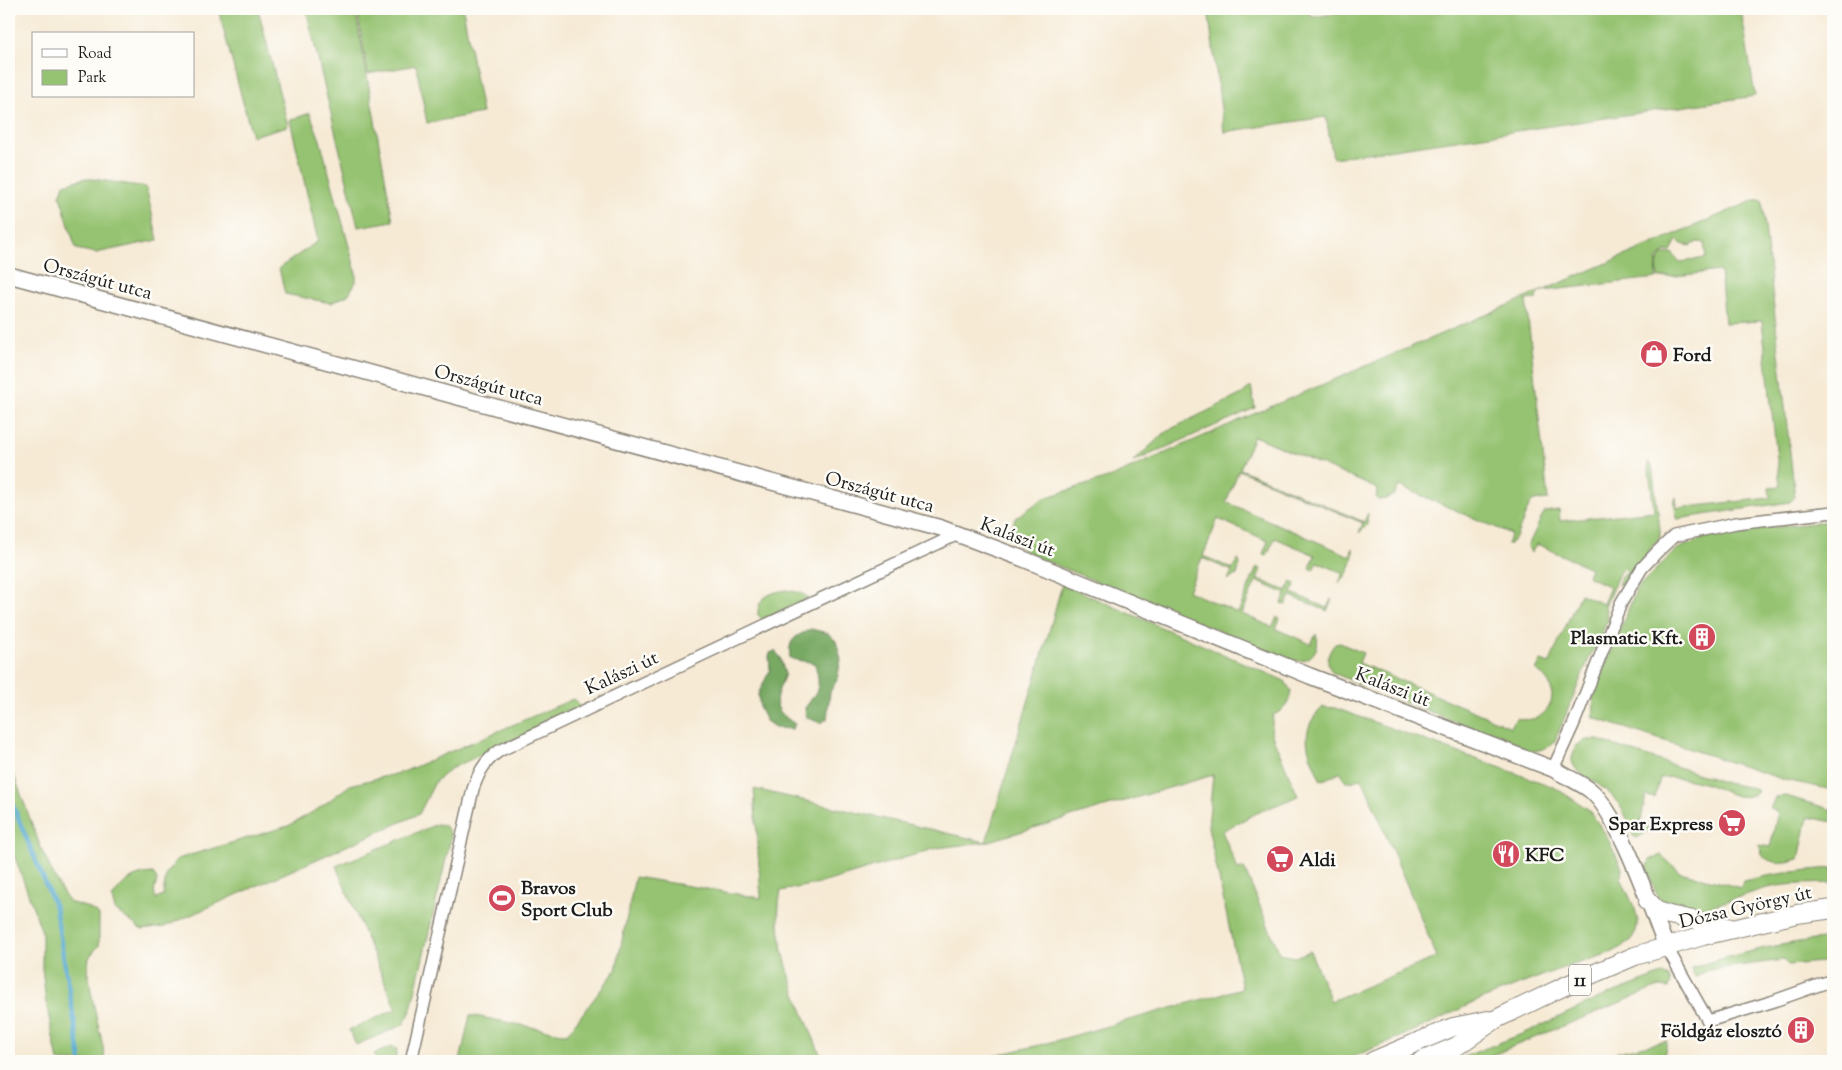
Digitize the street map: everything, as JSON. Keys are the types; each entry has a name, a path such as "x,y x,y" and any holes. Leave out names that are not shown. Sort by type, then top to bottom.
{"main road":[{"name":"Országút utca","path":"9,274 958,534"},
{"name":"Kalászi út","path":"958,534 1310,676 1553,769 1591,790 1606,808 1622,838 1666,946"},
{"path":"1648,901 1658,911 1669,915 1736,928"},
{"name":"Dózsa György út","path":"1666,946 1797,914 1833,908"},
{"name":"11","path":"1421,1061 1456,1046 1496,1019 1567,985 1635,956 1666,946"},
{"name":"11","path":"1373,1061 1453,1027 1496,1019"}],"street":[{"path":"1553,769 1574,723 1621,603 1642,568 1674,536 1736,523 1833,512"},
{"name":"Kalászi út","path":"411,1061 473,789 479,771 487,760 499,752 958,534"},
{"path":"1666,946 1708,1021 1771,1002 1833,980"}],"green space":[{"path":"218,9 258,9 288,126 252,136"},
{"path":"306,9 355,9 393,221 358,227"},
{"path":"357,9 463,9 482,113 427,123 416,65 368,74"},
{"path":"1208,9 1309,9 1311,17 1370,9 1741,9 1755,96 1333,158 1326,117 1224,132"},
{"path":"310,113 320,140 356,272 356,282 348,295 331,303 285,294 279,268 318,241 290,120"},
{"path":"86,178 146,187 158,240 96,253 76,249 60,196 64,184"},
{"path":"1755,200 1762,200 1795,497 1790,502 1677,519 1674,503 1676,497 1677,508 1770,498 1769,487 1780,486 1762,321 1725,323 1720,271 1658,278 1657,263 1662,255 1672,253 1680,262 1706,258 1704,243 1697,242 1691,246 1682,244 1677,240 1671,251 1665,252 1657,259 1656,278 1540,292"},
{"path":"1539,292 1537,299 1526,300 1548,499 1534,501 1530,504 1516,537 1510,544 1507,544 1511,534 1399,486 1394,495 1378,500 1376,496 1378,489 1254,436 1240,469 1364,522 1368,513 1367,525 1359,533 1363,523 1239,470 1226,502 1350,556 1353,548 1350,567 1346,576 1339,583 1343,573 1317,562 1313,570 1310,568 1315,555 1275,538 1267,555 1263,554 1268,541 1218,519 1203,556 1233,569 1238,559 1240,564 1237,575 1228,580 1232,571 1202,558 1188,591 1238,613 1257,567 1261,569 1257,579 1287,591 1291,582 1295,584 1292,593 1327,608 1331,599 1327,611 1290,596 1286,605 1282,603 1286,594 1256,581 1242,614 1272,627 1277,617 1280,618 1276,629 1311,644 1316,634 1316,650 1309,658 1298,661 1292,660 1033,556 1019,547 1014,539 1012,529 1015,518 1044,498 1111,477"},
{"path":"1251,386 1255,408 1133,462 1162,435 1242,394"},
{"path":"1648,462 1652,465 1660,537 1625,582 1618,585 1621,577 1627,571 1624,568 1619,573 1605,606 1608,619 1590,656 1555,741 1546,748 1528,751 1333,673 1330,670 1328,662 1330,651 1335,644 1340,643 1363,653 1359,663 1511,727 1516,718 1528,720 1545,712 1550,705 1552,696 1551,687 1545,678 1536,671 1541,661 1549,664 1580,594 1603,604 1610,587 1587,576 1590,568 1537,544 1531,553 1528,546 1544,512 1559,510 1560,521 1654,511"},
{"path":"1833,521 1833,526 1825,528 1833,601 1833,790 1785,780 1594,718 1593,695 1637,588 1677,549 1717,533"},
{"path":"1062,584 1285,681 1291,691 1290,696 1288,703 1283,709 1273,715 1271,733 1298,796 1257,813 1222,831 1238,870 1244,868 1280,954 1295,957 1310,951 1331,1001 1437,957 1362,778 1346,782 1341,772 1321,781 1309,752 1307,734 1315,716 1323,707 1335,708 1554,787 1588,809 1605,833 1622,868 1621,878 1635,909 1638,921 1636,931 1630,942 1613,952 1557,970 1475,1002 1344,1061 972,1061 1044,1044 1242,988 1208,827 1213,775 986,842"},
{"path":"787,590 801,593 809,598 763,620 758,615 758,609 766,596"},
{"path":"811,629 828,633 836,641 841,659 837,680 830,692 827,719 820,723 806,717 805,708 818,688 815,664 790,658 790,646 794,639"},
{"path":"775,651 780,657 785,674 776,702 781,713 795,724 792,729 776,728 766,721 760,709 758,694 770,670 770,653"},
{"path":"573,699 579,704 578,710 450,769 435,782 419,814 164,927 142,930 115,910 112,898 124,883 134,877 153,873 157,880 154,892 156,899 163,896 166,874 177,859 288,826 318,809 350,785 403,772"},
{"path":"1586,740 1598,740 1726,783 1754,788 1758,791 1745,797 1731,794 1703,783 1676,778 1660,778 1655,798 1646,796 1640,824 1650,828 1650,830 1637,838 1633,836 1626,816 1614,798 1575,768 1572,757 1576,746"},
{"path":"9,762 42,851 60,888 69,902 89,908 99,915 99,946 89,958 88,967 91,993 105,1061 58,1061 46,1003 42,968 42,932 9,841"},
{"path":"754,789 986,842 937,848 825,882 781,891 779,911 780,933 784,955 798,1000 823,1061 460,1061 470,1015 567,1034 616,970 635,877 761,898"},
{"path":"1786,796 1833,810 1833,822 1808,817 1799,859 1774,862 1761,854 1760,845 1770,847 1778,812 1770,809 1775,797"},
{"path":"437,824 447,828 451,838 410,1013 403,1025 356,1045 349,1030 396,1009 336,866"},
{"path":"1661,855 1680,872 1741,888 1743,881 1833,868 1833,883 1772,887 1704,908 1678,911 1669,908 1661,901 1647,869 1650,860"},
{"path":"1833,938 1833,961 1788,965 1783,960 1708,970 1695,978 1691,968 1761,949"},
{"path":"1662,974 1669,977 1671,983 1669,988 1658,987 1478,1061 1453,1061 1532,1030 1599,998"},
{"path":"1667,1041 1663,1061 1578,1061"},
{"path":"391,1047 397,1049 395,1061 377,1061 374,1054"}],"waterway":[{"path":"9,796 55,907 81,1061"}],"place":[{"name":"Ford","path":"1654,354"},
{"name":"Plasmatic Kft.","path":"1702,637"},
{"name":"Spar Express","path":"1732,823"},
{"name":"KFC","path":"1506,854"},
{"name":"Aldi","path":"1280,859"},
{"name":"Bravos Sport Club","path":"502,898"},
{"name":"Földgáz elosztó","path":"1801,1030"}]}
